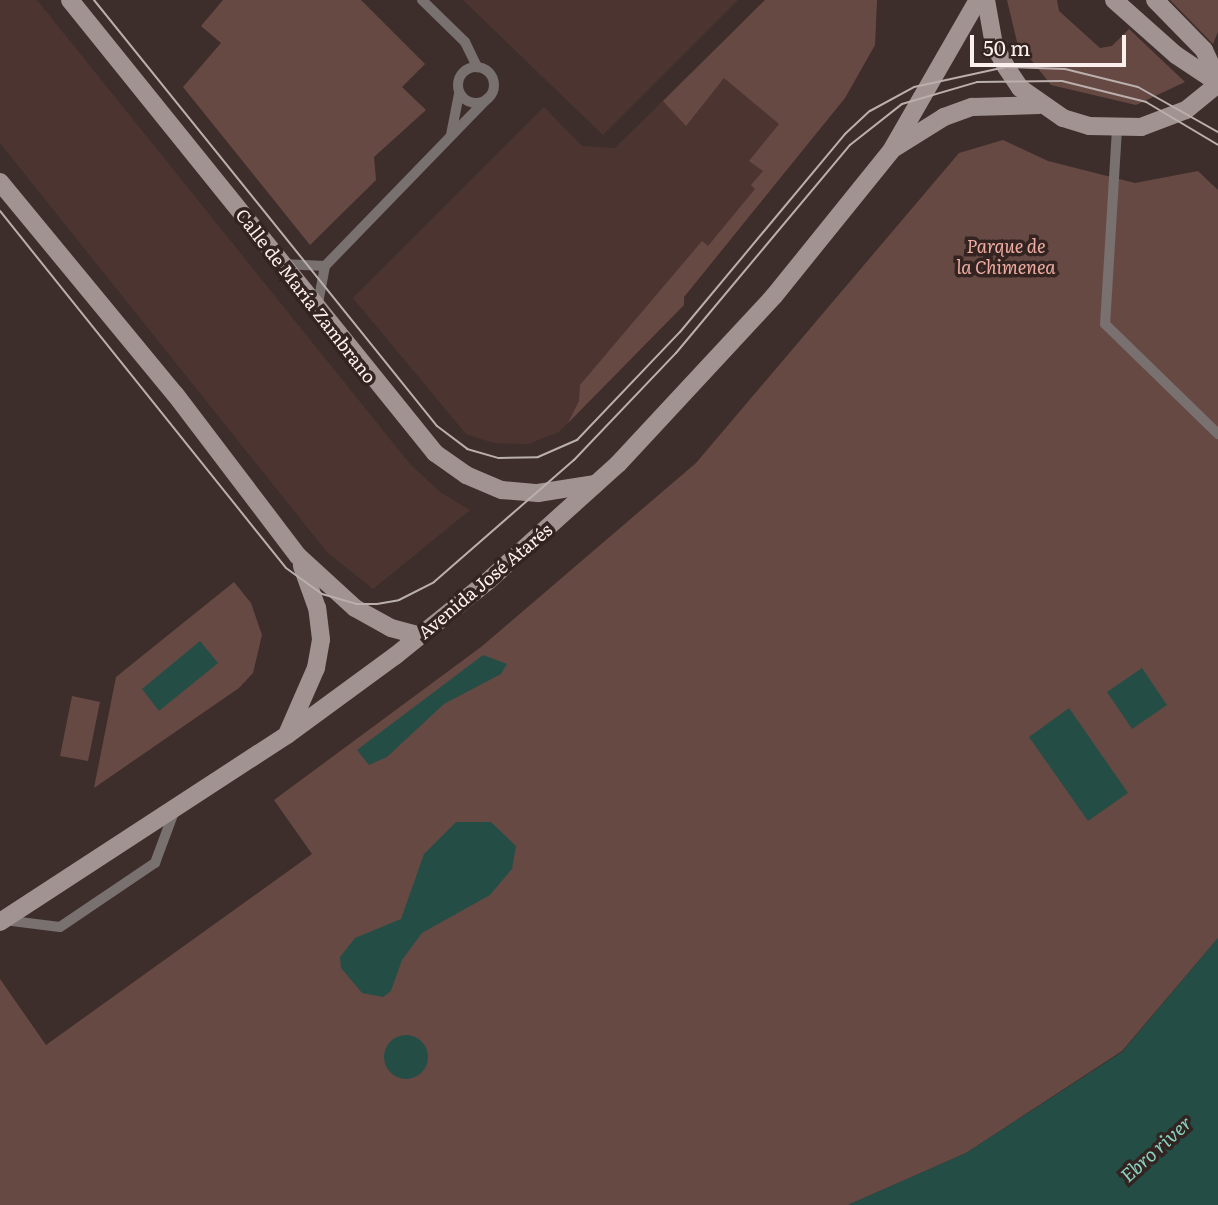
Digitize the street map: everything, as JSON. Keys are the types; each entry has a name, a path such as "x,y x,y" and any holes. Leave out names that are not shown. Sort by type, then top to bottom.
{"main road":[{"name":"Calle de María Zambrano","path":"70,0 416,436 450,466 502,490 538,493 598,482"},
{"name":"Avenida José Atarés","path":"2,921 287,735 420,636 598,482 715,363 891,151 978,0"},
{"path":"986,0 987,20 1000,56 1020,88 1040,105 1063,118 1117,129 1164,120 1218,82"},
{"path":"1114,0 1176,55 1218,82"},
{"path":"1154,0 1204,50 1218,82"},
{"name":"Avenida José Atarés","path":"891,151 944,117 972,107 1040,105"},
{"path":"2,187 176,394 298,556 355,608 391,628 420,636"},
{"path":"287,735 316,668 321,639 317,608 298,556"}],"lane":[{"path":"317,309 325,265 488,98 494,82 488,72 478,67 465,41 422,0"},
{"path":"449,140 458,119 462,73 478,67"},
{"path":"459,94 473,103 488,98"},
{"path":"1117,129 1105,324 1218,434"},
{"path":"280,264 325,265"},
{"path":"2,921 60,927 155,863 174,811"}],"shaded area":[{"path":"0,0 37,0 410,464 440,492 470,510 373,589 327,552 0,143"},
{"path":"463,0 738,0 603,135"},
{"path":"765,0 877,0 875,45 845,98 684,297 684,305 559,432 528,444 494,443 466,434 353,298 544,107 582,146 615,148"}],"green space":[{"path":"223,0 361,0 425,64 402,87 426,110 374,157 376,180 310,245 183,87 221,43 201,26"},
{"path":"765,0 877,0 875,45 845,98 684,297 684,305 568,423 579,401 580,385 702,241 708,246 755,189 751,185 763,171 749,161 779,124 724,78 686,126 663,101"},
{"path":"1007,0 1057,0 1059,11 1100,48 1112,46 1129,29 1185,82 1136,105 1051,85 1017,42"},
{"path":"1170,0 1218,0 1218,32 1213,44"},
{"name":"Parque de la Chimenea","path":"1003,140 1048,161 1135,183 1198,171 1218,190 1218,938 1122,1051 966,1153 848,1205 0,1205 0,979 46,1045 312,854 274,800 481,647 696,463 959,153"},
{"path":"234,582 251,603 262,635 253,673 239,688 94,788 116,677"},
{"path":"72,696 100,702 88,761 60,756"}],"water":[{"path":"200,641 218,663 159,711 142,689"},
{"path":"483,655 507,664 501,674 444,704 387,757 369,765 357,750"},
{"path":"1142,668 1167,705 1132,729 1107,692"},
{"path":"1069,708 1128,793 1088,821 1029,737"},
{"path":"456,822 491,822 516,846 512,869 490,895 422,933 402,960 391,991 383,997 362,993 341,968 340,957 355,938 401,919 424,854"},
{"name":"Ebro river","path":"1218,938 1218,1205 848,1205 966,1153 1122,1052"},
{"path":"406,1035 421,1042 428,1057 421,1072 406,1079 391,1072 384,1057 391,1042"}],"tram line":[{"path":"94,0 437,426 467,449 499,458 538,457 577,440 680,332 845,134 870,111 914,87 1006,67 1065,69 1138,87 1218,132"},
{"path":"0,211 286,568 322,594 356,604 377,604 399,600 434,582 574,460 676,353 850,145 902,104 977,82 1062,81 1146,102 1218,145"}]}
